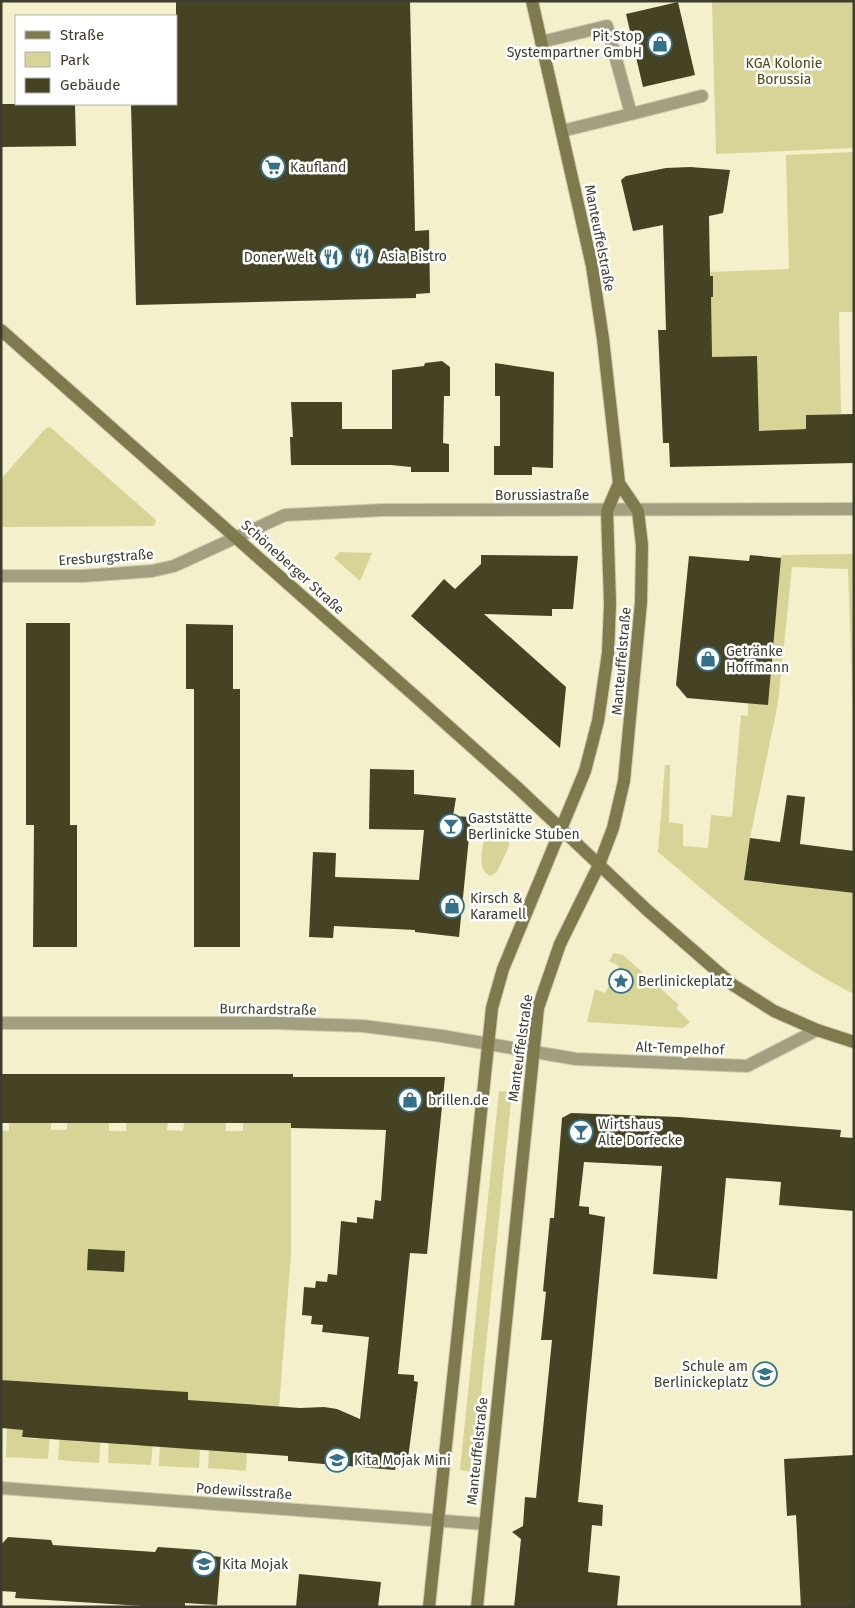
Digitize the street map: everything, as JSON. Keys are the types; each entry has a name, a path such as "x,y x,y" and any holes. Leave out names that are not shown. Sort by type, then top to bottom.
{"main road":[{"name":"Manteuffelstraße","path":"477,1607 538,1008 551,965 599,865 613,828 624,781 628,750 641,602 642,545 638,510 619,483 603,339 592,266 532,1"},
{"name":"Schöneberger Straße","path":"1,330 236,537 599,865"},
{"name":"Manteuffelstraße","path":"429,1607 492,1008 503,969 585,771 604,687 610,604 607,511 619,483"},
{"path":"599,865 733,985 774,1011 817,1030 854,1042"}],"street":[{"path":"541,42 607,26 631,114"},
{"path":"562,131 702,96"},
{"name":"Borussiastraße","path":"236,537 285,515 383,510 854,510"},
{"name":"Eresburgstraße","path":"1,576 83,576 152,571 174,566 236,537"},
{"name":"Burchardstraße","path":"1,1023 337,1025 395,1028 533,1052"},
{"name":"Alt-Tempelhof","path":"533,1052 576,1059 747,1066 817,1030"},
{"name":"Podewilsstraße","path":"1,1488 485,1524"}],"green space":[{"name":"KGA Kolonie Borussia","path":"712,1 854,1 854,148 716,154"},
{"path":"854,152 854,312 839,312 841,414 806,415 806,429 756,431 757,356 732,357 734,415 707,416 711,297 713,296 713,276 710,276 710,272 789,269 786,155"},
{"path":"50,427 156,520 154,526 1,527 1,479 46,428"},
{"path":"340,552 372,553 360,581 334,558"},
{"path":"854,554 854,744 848,569 792,567 778,703 750,838 744,879 854,893 854,994 827,980 776,947 658,852 665,765 670,765 669,822 683,824 683,846 708,848 711,815 732,817 741,715 748,716 748,703 768,705 781,555"},
{"path":"497,830 509,842 509,846 497,872 490,876 483,868 482,851 485,835 488,831"},
{"path":"614,953 623,955 679,1005 676,1008 690,1022 683,1028 587,1022 595,989 605,993 619,966 609,961"},
{"path":"499,1091 512,1092 473,1472 460,1470"},
{"path":"9,1123 51,1123 51,1130 67,1130 67,1123 109,1123 109,1131 126,1131 126,1123 168,1123 167,1130 183,1131 184,1123 226,1123 226,1131 243,1131 243,1123 291,1123 291,1254 279,1407 188,1400 188,1392 1,1380 1,1130 9,1131"},
{"path":"7,1428 23,1430 22,1438 38,1439 39,1431 50,1431 48,1459 6,1457"},
{"path":"60,1432 74,1433 74,1441 89,1442 89,1435 101,1435 99,1463 58,1460"},
{"path":"109,1436 125,1437 125,1445 140,1446 141,1438 153,1439 151,1465 108,1463"},
{"path":"160,1439 200,1450 199,1468 159,1466"},
{"path":"209,1450 247,1453 246,1471 208,1468"}],"building":[{"name":"Kaufland","path":"176,1 410,1 415,231 429,230 430,293 416,294 416,298 136,305 131,105 178,105 178,15 176,15"},
{"name":"Pit Stop Systempartner GmbH","path":"678,2 695,75 643,87 626,14"},
{"path":"1,104 75,105 76,146 1,147"},
{"path":"690,167 730,170 723,213 709,216 710,276 713,276 713,297 711,297 712,357 757,356 759,431 806,429 806,415 854,414 854,463 670,467 669,443 663,443 658,330 666,330 663,225 633,231 621,180 626,176 666,168"},
{"path":"442,361 450,367 450,396 444,396 443,443 449,444 449,472 411,472 411,467 391,465 291,465 290,437 293,437 291,402 342,402 342,429 392,429 392,370 424,366 425,363"},
{"path":"495,363 554,372 553,468 532,467 532,475 494,475 494,446 500,446 500,396 495,396"},
{"path":"481,555 578,556 573,609 552,609 552,616 484,614 566,687 560,748 411,616 444,579 455,589 481,564"},
{"path":"750,555 781,558 768,705 687,698 676,685 689,556 749,561"},
{"path":"26,623 70,623 70,825 77,825 77,947 33,947 34,825 26,825"},
{"path":"186,624 233,625 233,689 240,689 240,947 194,947 194,689 186,689"},
{"path":"370,769 414,770 414,794 456,798 453,816 471,817 459,937 415,932 415,930 334,926 333,938 309,937 313,852 336,853 335,877 419,880 424,830 369,829"},
{"path":"787,795 805,797 800,844 854,851 854,893 744,880 750,838 780,842"},
{"path":"1,1074 293,1074 293,1077 445,1077 427,1254 410,1253 398,1374 414,1375 414,1381 418,1382 407,1466 396,1465 395,1470 288,1461 288,1456 22,1437 23,1430 1,1428 1,1380 188,1392 188,1400 300,1408 324,1407 337,1409 360,1419 369,1337 322,1332 323,1325 311,1324 312,1316 302,1315 304,1287 315,1288 316,1281 327,1282 328,1274 337,1275 341,1221 357,1223 357,1217 373,1219 375,1200 381,1201 386,1130 291,1128 291,1123 1,1123"},
{"path":"571,1113 679,1117 841,1130 840,1137 854,1138 854,1211 779,1205 781,1182 726,1178 717,1279 653,1274 662,1166 584,1162 579,1206 589,1207 589,1214 605,1217 578,1502 603,1505 602,1526 592,1525 588,1572 620,1576 617,1607 514,1607 521,1539 512,1532 523,1526 525,1497 536,1498 552,1340 541,1340 546,1292 543,1291 550,1218 554,1218 562,1118"},
{"path":"88,1249 125,1251 124,1272 87,1270"},
{"path":"854,1455 854,1607 801,1607 796,1515 787,1516 784,1459"},
{"path":"8,1537 51,1540 53,1545 155,1552 158,1547 201,1550 204,1555 221,1557 217,1605 185,1603 185,1607 159,1607 15,1598 16,1592 1,1591 1,1545"},
{"path":"299,1574 381,1582 378,1607 296,1607"}],"place":[{"name":"Pit Stop Systempartner GmbH","path":"660,44"},
{"name":"Kaufland","path":"273,167"},
{"name":"Asia Bistro","path":"362,256"},
{"name":"Doner Welt","path":"331,257"},
{"name":"Getränke Hoffmann","path":"708,659"},
{"name":"Gaststätte Berlinicke Stuben","path":"451,826"},
{"name":"Kirsch & Karamell","path":"452,906"},
{"name":"Berlinickeplatz","path":"621,981"},
{"name":"brillen.de","path":"410,1100"},
{"name":"Wirtshaus Alte Dorfecke","path":"581,1132"},
{"name":"Schule am Berlinickeplatz","path":"765,1374"},
{"name":"Kita Mojak Mini","path":"337,1460"},
{"name":"Kita Mojak","path":"204,1564"}]}
